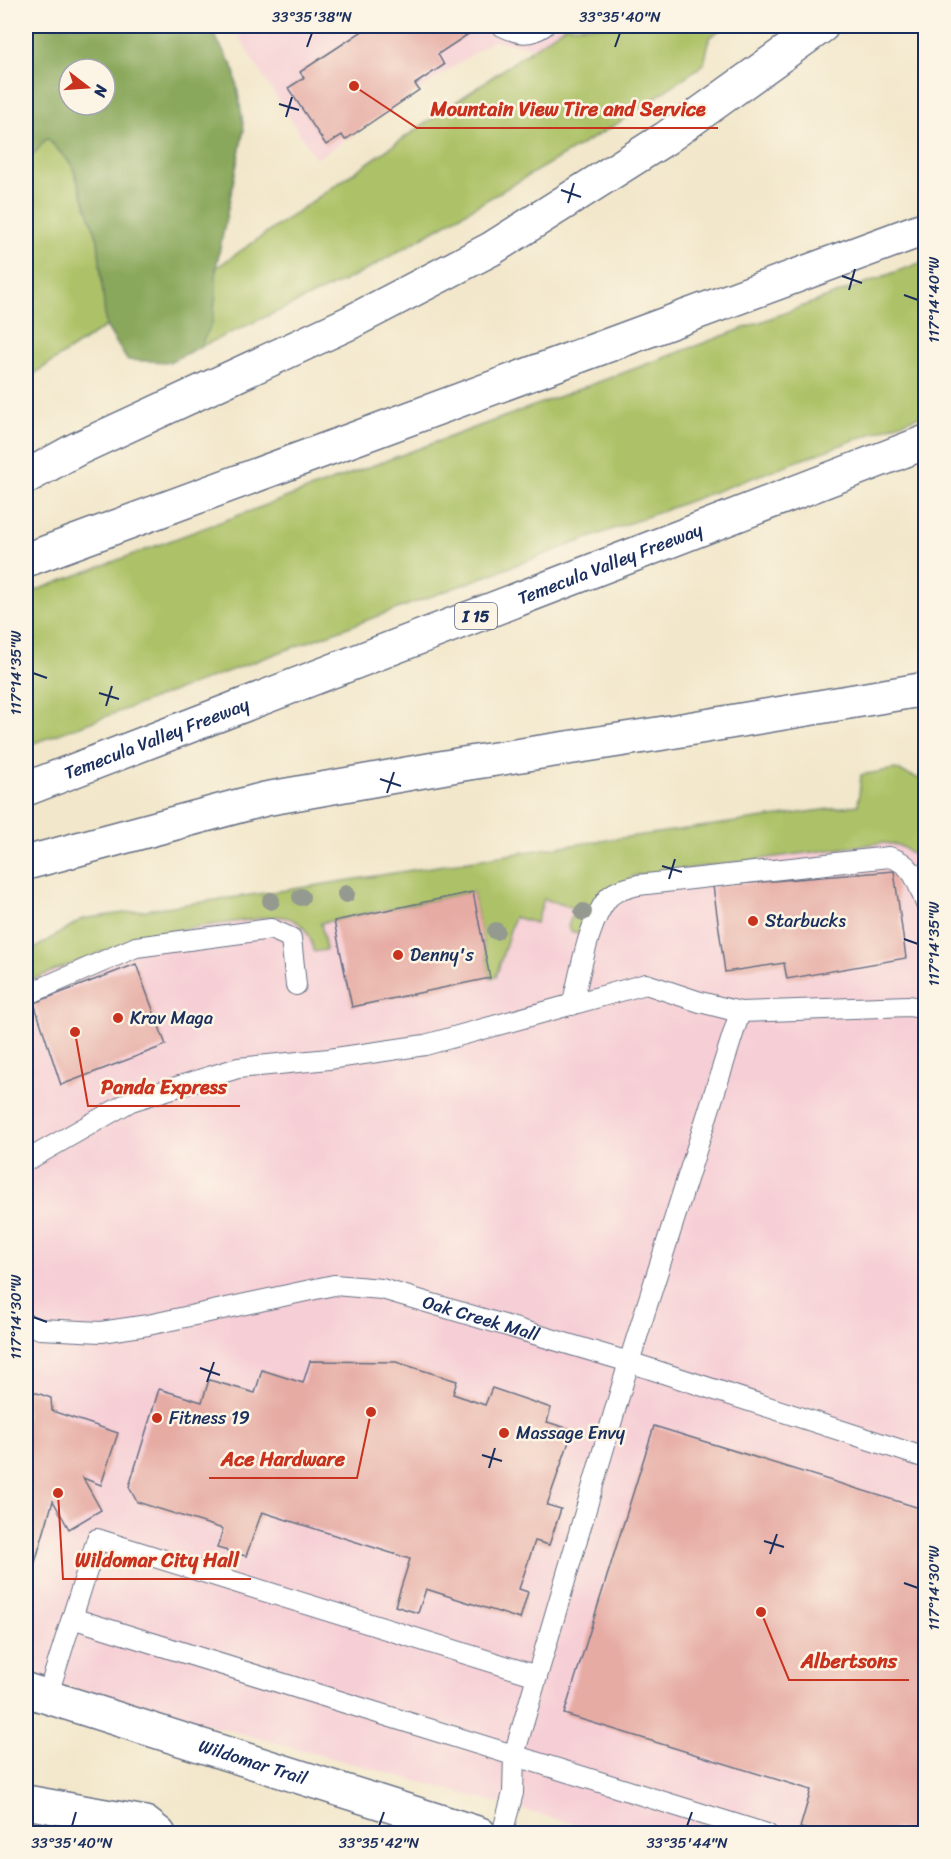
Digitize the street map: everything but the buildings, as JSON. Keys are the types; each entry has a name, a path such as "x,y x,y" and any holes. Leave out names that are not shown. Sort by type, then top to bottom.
{"main road":[{"path":"26,477 76,449 349,322 491,249 666,138 822,26"},
{"path":"26,560 926,228"},
{"name":"Temecula Valley Freeway","path":"26,789 926,442"},
{"path":"26,863 266,799 463,764 926,689"},
{"name":"Wildomar Trail","path":"36,1694 427,1825 480,1833"},
{"path":"26,1802 145,1823 159,1833"}],"lane":[{"path":"502,26 527,34 544,26"},
{"path":"572,1005 592,928 609,897 630,887 889,857 902,860 912,871 926,904"},
{"path":"26,995 136,947 271,929 291,938 296,985"},
{"path":"26,1161 131,1101 238,1068 328,1059 425,1045 646,984 700,1002 740,1012 909,1006 926,1009"},
{"path":"502,1833 513,1793 514,1755 629,1362 740,1012"},
{"name":"Oak Creek Mall","path":"26,1324 40,1329 101,1332 334,1285 382,1289 629,1362 926,1458"},
{"path":"36,1694 72,1618 97,1539 537,1676"},
{"path":"72,1618 767,1833"}],"shaded area":[{"path":"234,26 566,26 535,47 492,41 316,159 252,59"},
{"path":"895,769 925,781 925,1833 608,1833 26,1675 26,954 82,919 300,888 550,848 858,805 861,775"}],"green space":[{"path":"26,26 209,26 234,69 244,129 216,268 216,294 212,323 200,347 169,362 127,360 106,326 98,240 72,165 47,138 26,163"},
{"path":"566,26 726,26 710,37 704,64 615,125 363,272 200,347 214,309 216,268"},
{"path":"47,138 72,165 98,240 106,326 26,379 26,163"},
{"path":"925,261 925,414 26,746 26,594"},
{"path":"895,769 925,781 925,868 901,846 881,843 633,876 582,934 571,931 568,927 574,908 544,899 536,923 514,917 496,977 490,978 473,892 321,923 326,950 314,952 305,929 294,920 270,917 147,934 26,982 26,954 82,919 300,888 550,848 858,805 861,775"}],"place":[{"name":"Mountain View Tire and Service","path":"354,86"},
{"name":"Starbucks","path":"753,921"},
{"name":"Denny's","path":"398,955"},
{"name":"Krav Maga","path":"118,1018"},
{"name":"Panda Express","path":"75,1032"},
{"name":"Ace Hardware","path":"371,1412"},
{"name":"Fitness 19","path":"157,1418"},
{"name":"Massage Envy","path":"504,1433"},
{"name":"Wildomar City Hall","path":"58,1493"},
{"name":"Albertsons","path":"761,1612"}]}
